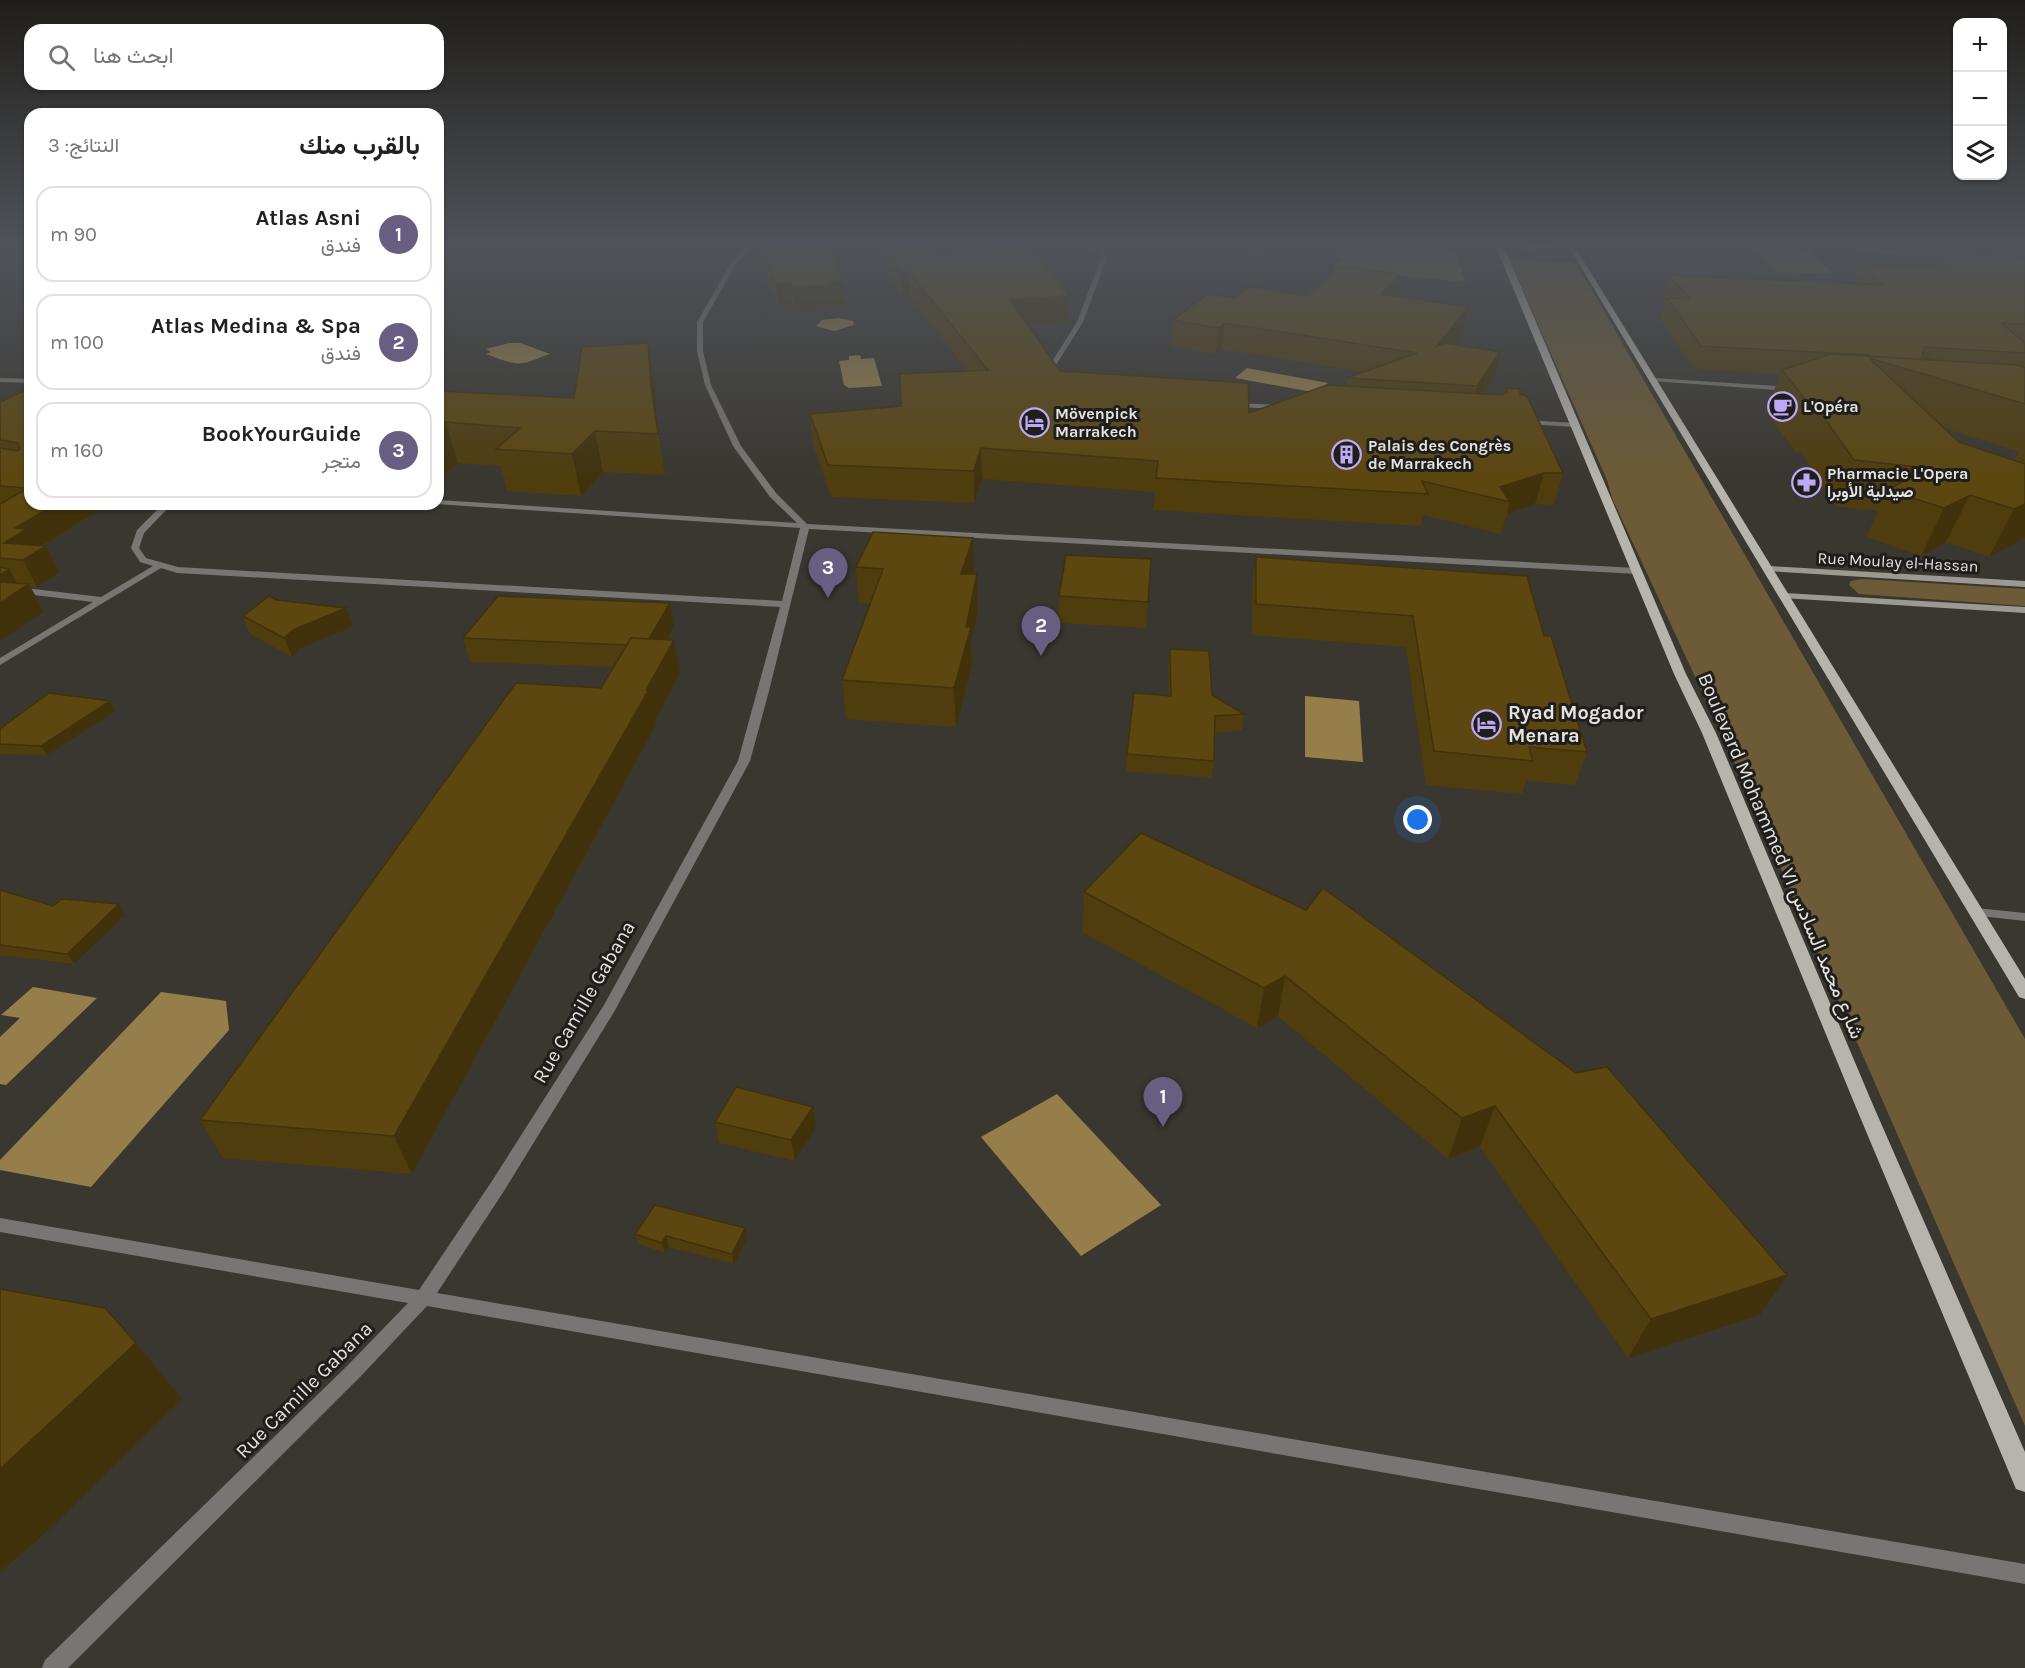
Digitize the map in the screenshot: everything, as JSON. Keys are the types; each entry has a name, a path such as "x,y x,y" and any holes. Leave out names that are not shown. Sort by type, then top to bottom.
{"main road":[{"name":"Boulevard Mohammed VI شارع محمد السادس","path":"1534,325 1637,571 1709,733 1864,1106 2025,1480"},
{"path":"1620,325 2025,993"}],"street":[{"path":"700,325 700,351 708,385 737,446 773,495 805,526"},
{"path":"1056,383 1051,368 1078,325"},
{"path":"0,380 24,381"},
{"path":"1654,380 1803,390"},
{"path":"1223,404 1296,407"},
{"path":"1518,421 1576,425"},
{"path":"444,502 805,526 1637,571"},
{"path":"161,510 148,522 136,539 137,554 143,561 158,567 177,570 785,604"},
{"name":"Rue Camille Gabana","path":"53,1668 354,1371 423,1299 498,1186 609,1008 744,761 805,526"},
{"path":"0,662 158,567"},
{"name":"Rue Moulay el-Hassan","path":"1768,569 2025,584"},
{"path":"0,588 101,600"},
{"path":"1785,596 2025,610"},
{"path":"1976,912 2025,917"},
{"path":"0,1225 2025,1574"}],"shaded area":[{"path":"817,325 854,325 834,331"},
{"path":"1538,325 1612,325 2025,1039 2025,1426 1730,752 1612,498 1607,480"},
{"path":"509,343 520,343 550,354 527,362 515,363 486,354 491,352 486,349"},
{"path":"860,355 861,359 874,358 882,386 849,388 844,385 839,361 849,360 849,356"},
{"path":"1247,368 1328,383 1318,393 1235,378"},
{"path":"1862,579 2025,589 2025,606 1859,594 1849,585 1851,581"},
{"path":"1305,696 1359,701 1363,762 1305,757"},
{"path":"33,987 97,998 6,1085 0,1084 0,1037 20,1018 1,1015"},
{"path":"161,992 226,1001 229,1030 91,1187 0,1170 0,1160"},
{"path":"1057,1094 1161,1205 1081,1256 981,1137"}],"building":[{"path":"952,325 1027,325 1060,371 1248,383 1249,413 1327,385 1502,395 1508,392 1505,388 1520,389 1520,394 1527,396 1563,473 1544,473 1500,487 1510,502 1422,481 1428,494 1156,478 1158,461 981,448 974,471 828,465 810,414 901,406 900,374 988,370"},
{"path":"1201,325 1222,325 1219,328"},
{"path":"1236,325 1454,325 1437,346 1445,343 1500,352 1477,386 1347,378 1417,353"},
{"path":"1686,325 2003,325 2025,343 2025,353 1924,347 1922,357 1934,360 1701,346"},
{"path":"648,343 651,387 658,434 595,431 572,454 496,449 520,428 446,422 444,424 444,391 574,398 582,347"},
{"path":"1831,354 2017,365 2025,368 2025,404 1869,358 1959,442 2025,464 2025,504 2014,509 1970,495 1944,508 1887,490 1928,468 1854,460 1818,409 1813,409 1782,370"},
{"path":"24,391 24,488 0,486 0,448 17,451 20,449 18,443 0,440 0,402"},
{"path":"24,490 24,510 46,510 15,528 27,529 4,543 46,546 23,560 0,558 0,504"},
{"path":"873,532 973,538 961,574 977,574 966,627 971,627 954,688 842,680 883,569 856,567"},
{"path":"1066,555 1151,559 1148,602 1059,596"},
{"path":"1256,557 1527,576 1544,636 1551,636 1587,752 1529,747 1533,761 1434,751 1413,616 1256,604"},
{"path":"0,567 9,569 0,575"},
{"path":"0,582 29,584 0,603"},
{"path":"269,596 276,600 346,608 293,630 284,638 243,616"},
{"path":"498,596 670,603 649,639 631,638 627,645 463,638"},
{"path":"631,638 674,640 646,690 648,691 394,1136 200,1120 516,683 601,688"},
{"path":"1170,649 1209,651 1212,695 1244,714 1215,716 1214,761 1127,754 1134,693 1171,696"},
{"path":"49,693 110,701 41,746 0,744 0,729"},
{"path":"1141,833 1306,910 1323,888 1576,1073 1607,1067 1787,1275 1651,1319 1495,1106 1462,1118 1285,976 1264,988 1084,892"},
{"path":"0,890 53,906 62,899 119,904 67,954 0,945"},
{"path":"736,1087 813,1107 791,1140 715,1122"},
{"path":"655,1205 745,1228 732,1254 666,1236 662,1243 635,1234"},
{"path":"0,1289 105,1308 136,1343 0,1469"}],"place":[{"name":"L'Opéra","path":"1782,406"},
{"name":"Mövenpick Marrakech","path":"1034,422"},
{"name":"Palais des Congrès de Marrakech","path":"1347,454"},
{"name":"Pharmacie L'Opera صيدلية الأوبرا","path":"1806,482"},
{"name":"BookYourGuide","path":"828,598"},
{"name":"Atlas Medina & Spa","path":"1041,656"},
{"name":"Ryad Mogador Menara","path":"1487,724"},
{"name":"Atlas Asni","path":"1163,1127"}]}
